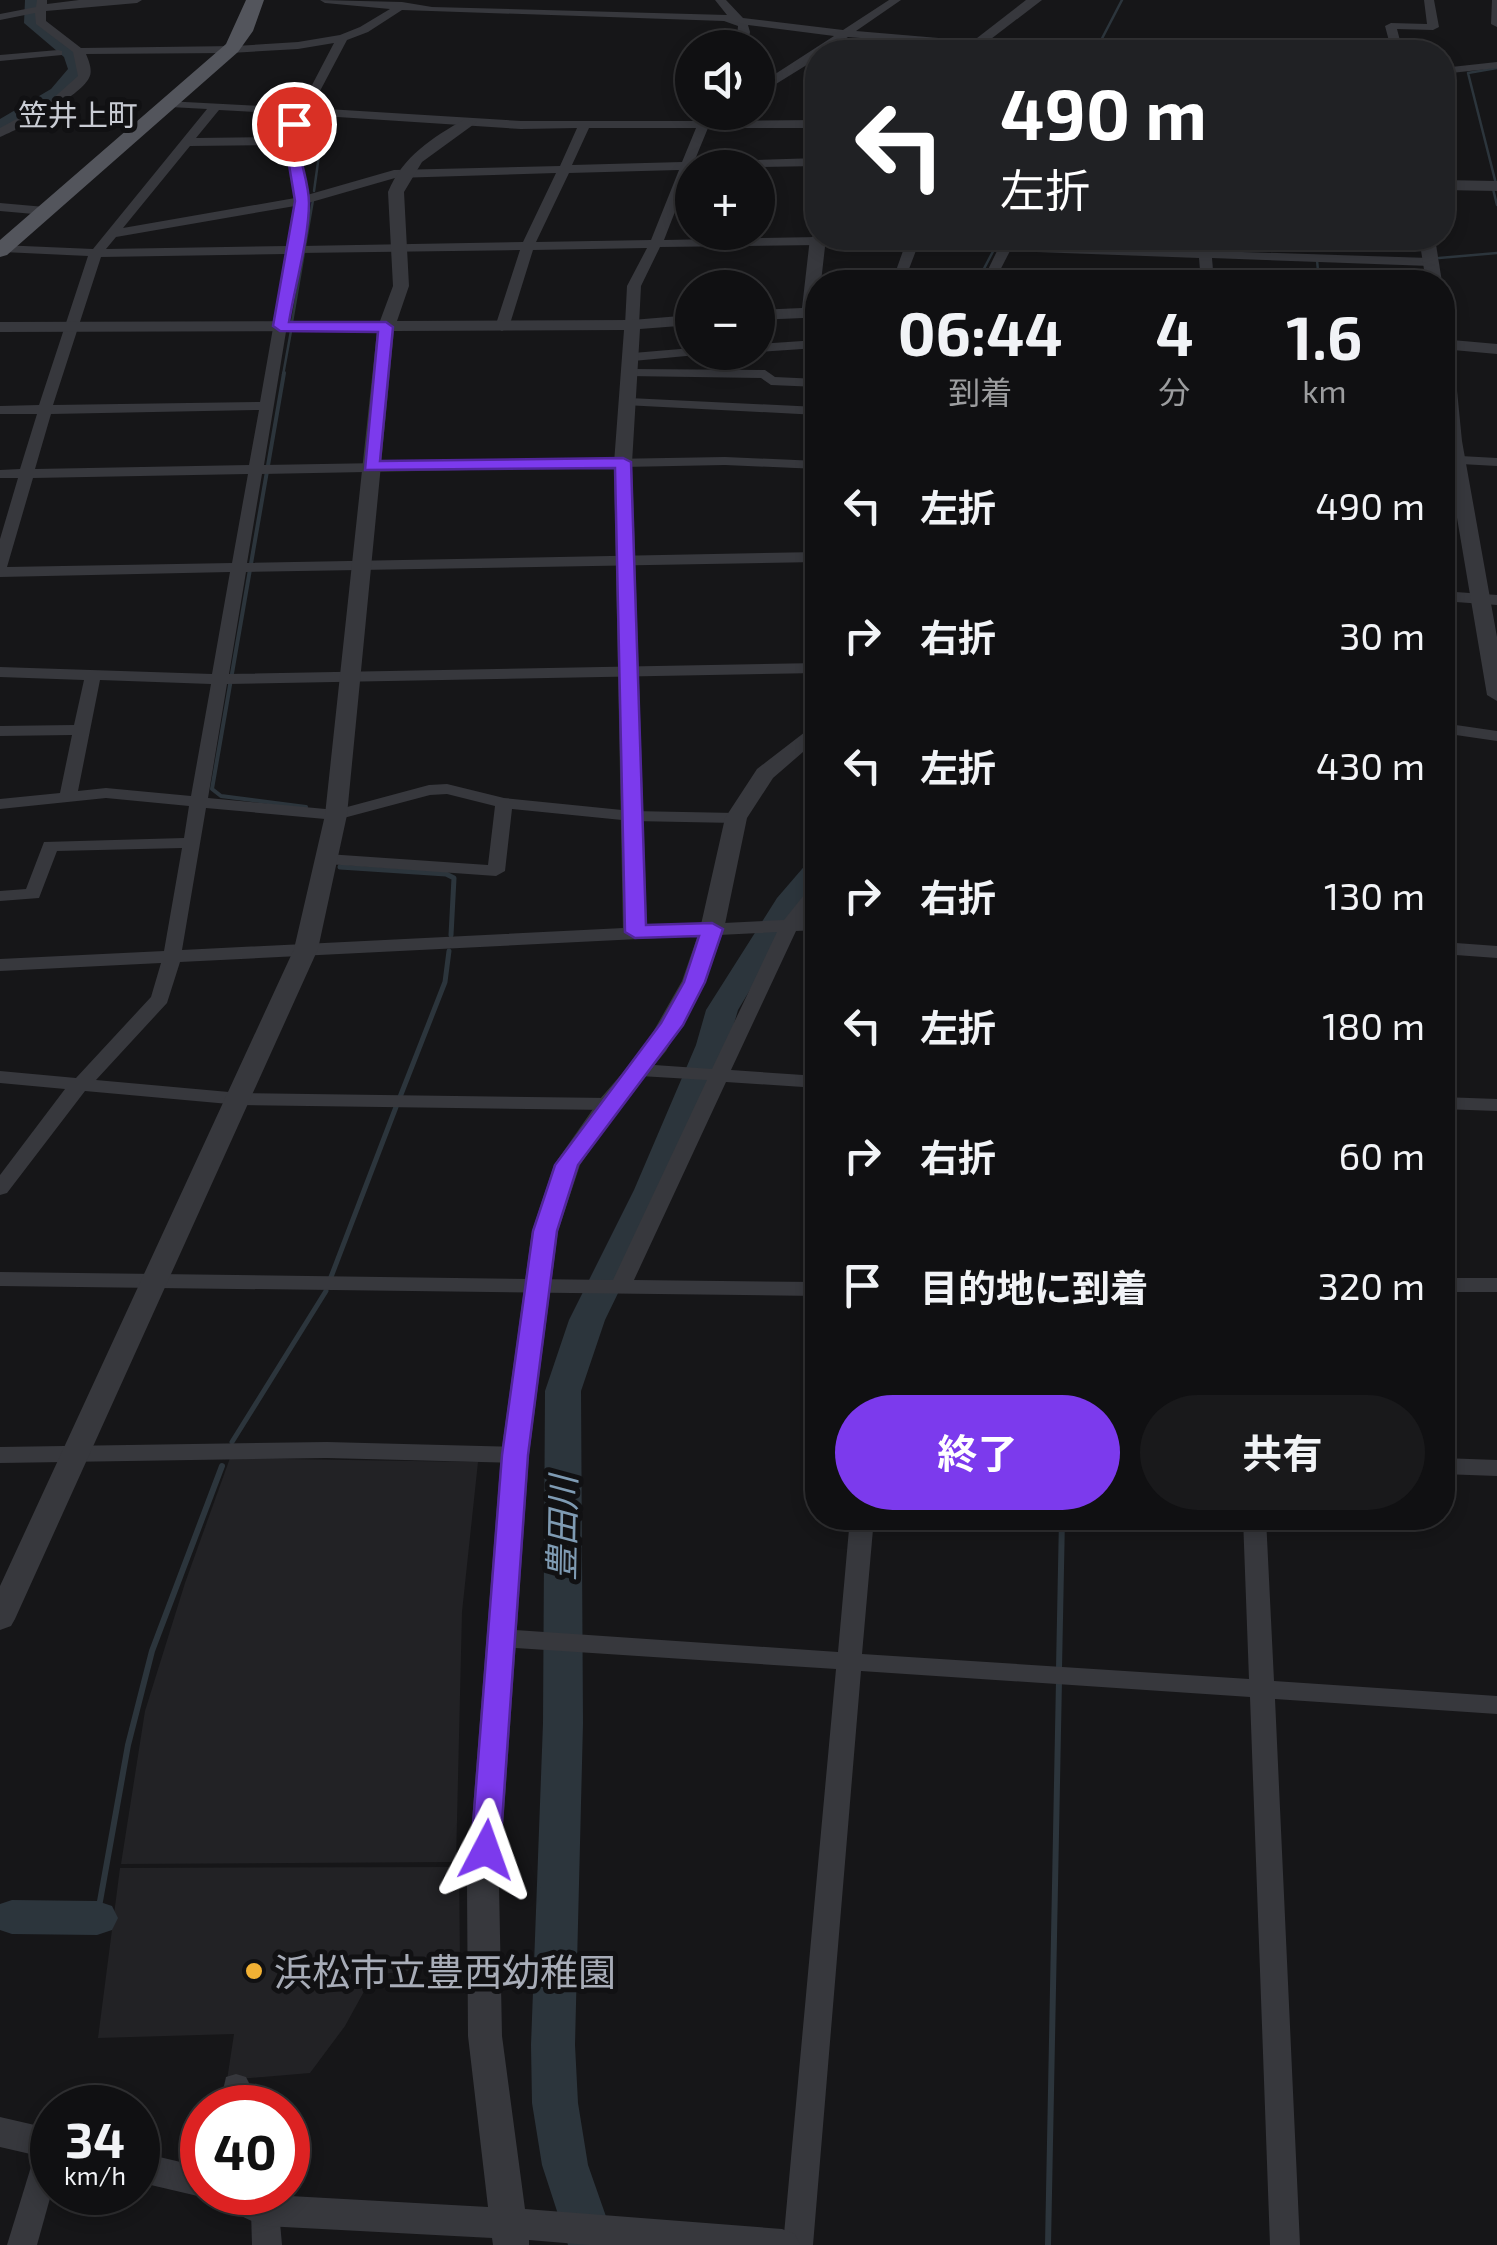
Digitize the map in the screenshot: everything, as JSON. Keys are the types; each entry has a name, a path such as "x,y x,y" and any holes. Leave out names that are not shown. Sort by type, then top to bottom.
{"main road":[{"path":"1,249 231,49 244,31 254,0"}],"street":[{"path":"0,17 40,6 136,0"},
{"path":"326,0 740,20 895,40"},
{"path":"720,0 746,30"},
{"path":"834,40 896,0"},
{"path":"983,40 1036,0"},
{"path":"1394,40 1391,26 1433,27 1429,0"},
{"path":"1497,0 1497,24"},
{"path":"80,51 231,49 342,38 368,30 403,4"},
{"path":"0,133 84,76 86,68 80,51 40,22 40,6"},
{"path":"0,1189 65,1102 160,999 172,956 198,800 228,679 240,568 280,326 302,249 302,201 292,142 300,112 342,38"},
{"path":"0,58 58,53"},
{"path":"775,77 805,58"},
{"path":"1455,70 1497,65"},
{"path":"170,103 470,122 585,125 675,120"},
{"path":"216,106 96,253 45,409 0,569 805,557"},
{"path":"0,1619 306,949 336,815 386,327 401,286 396,192 405,174 426,150 470,122"},
{"path":"775,122 805,123"},
{"path":"502,327 528,246 585,125"},
{"path":"186,142 292,142"},
{"path":"775,163 805,162"},
{"path":"109,234 302,201 405,174 675,166"},
{"path":"1455,184 1497,186"},
{"path":"635,932 623,462 633,365 634,286 675,196"},
{"path":"0,206 45,211"},
{"path":"1,249 96,253 805,239"},
{"path":"1091,250 1430,262"},
{"path":"1206,250 1207,270"},
{"path":"1428,250 1432,270"},
{"path":"775,314 805,312"},
{"path":"0,327 502,327 675,321"},
{"path":"1455,340 1497,348"},
{"path":"775,347 805,346"},
{"path":"633,365 675,356"},
{"path":"633,365 765,374 771,381 805,383"},
{"path":"630,402 805,410"},
{"path":"0,410 266,406"},
{"path":"1455,460 1497,462"},
{"path":"0,474 623,462 805,465"},
{"path":"1455,478 1488,600 1497,694"},
{"path":"1455,597 1488,600"},
{"path":"0,672 228,679 805,668"},
{"path":"68,798 79,730 94,675"},
{"path":"0,732 79,730"},
{"path":"1455,730 1497,736"},
{"path":"509,2234 485,2036 483,1885 515,1455 545,1231 567,1165 672,1025 694,982 712,929 736,818 764,774 805,739"},
{"path":"0,804 106,793 336,815 429,790 447,789 504,802 632,816 736,818"},
{"path":"327,859 496,871 504,802"},
{"path":"0,896 33,894 50,846 189,843"},
{"path":"618,1288 787,926 805,904"},
{"path":"0,965 805,925"},
{"path":"1455,949 1497,952"},
{"path":"640,1070 805,1081"},
{"path":"0,1076 82,1087 240,1099 610,1104"},
{"path":"1455,1103 1497,1105"},
{"path":"0,1157 23,1159"},
{"path":"0,1279 805,1290"},
{"path":"1455,1285 1497,1284"},
{"path":"0,1454 327,1450 515,1455"},
{"path":"1455,1466 1497,1468"},
{"path":"798,2245 861,1530"},
{"path":"1256,1530 1285,2245"},
{"path":"502,1638 1497,1706"},
{"path":"0,2132 30,2139"},
{"path":"22,2245 31,2215"},
{"path":"256,2216 509,2234 554,2229 609,2236 782,2245"}],"shaded area":[{"path":"230,1458 478,1462 462,1612 456,1862 121,1864 145,1711"},
{"name":"浜松市立豊西幼稚園","path":"459,1867 460,1965 373,1975 345,2026 310,2073 227,2080 234,2034 98,2038 120,1868"}],"waterway":[{"path":"0,127 58,93 77,70 73,55 33,23 34,0"},
{"path":"1101,40 1122,0"},
{"path":"1496,184 1468,73 1497,68"},
{"path":"299,132 299,139 320,148 314,191"},
{"path":"1497,189 1493,189 1497,205"},
{"path":"292,322 313,200"},
{"path":"983,270 994,250"},
{"path":"1439,258 1497,253"},
{"path":"1317,260 1318,270"},
{"path":"283,375 291,331"},
{"path":"284,373 212,789 221,796 306,807"},
{"path":"340,867 446,874 454,878 451,935"},
{"name":"豊田川","path":"592,2245 565,2165 555,2103 553,2045 563,1723 563,1391 587,1320 651,1190 712,1045 722,1010 787,904 805,883"},
{"path":"400,1097 445,982 449,951"},
{"path":"331,1277 396,1107"},
{"path":"232,1442 326,1291"},
{"path":"97,1918 128,1745 152,1651 222,1466"},
{"path":"1059,1669 1062,1530"},
{"path":"1048,2245 1059,1680"},
{"path":"12,1917 97,1918"}],"place":[{"name":"浜松市立豊西幼稚園","path":"254,1971"}],"district":[{"name":"笠井上町","path":"78,114"}],"route":[{"path":"294,124 294,172 302,201 280,326 386,327 371,466 623,462 635,932 712,929 694,982 672,1025 567,1165 545,1231 518,1418 486,1850"}]}
